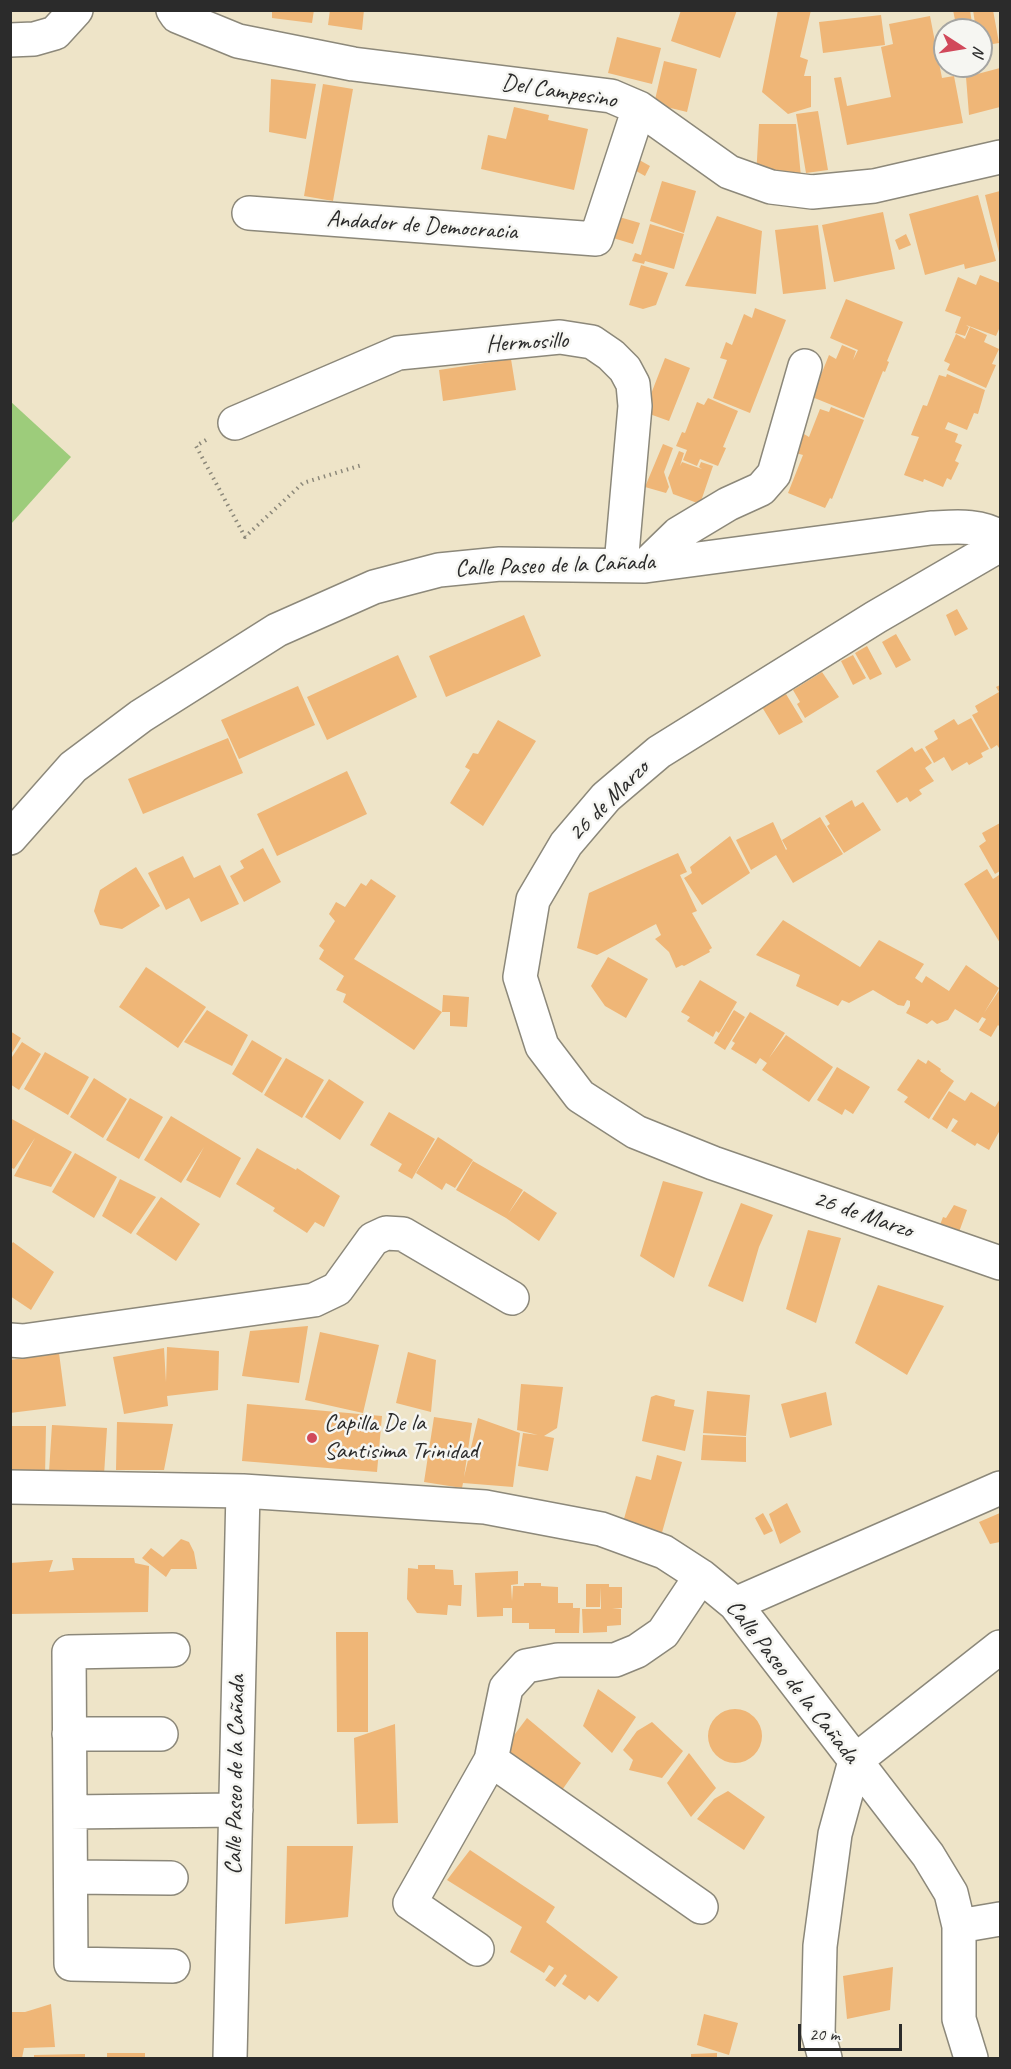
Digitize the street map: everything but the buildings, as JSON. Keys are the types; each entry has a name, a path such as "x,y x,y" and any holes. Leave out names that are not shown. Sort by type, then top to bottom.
{"street":[{"path":"10,40 34,39 55,33 76,10"},
{"name":"Del Campesino","path":"177,12 238,41 352,64 611,96 639,108 729,172 771,187 812,192 874,186 1000,157"},
{"name":"Andador de Democracia","path":"249,213 596,239 639,108"},
{"name":"Hermosillo","path":"235,423 398,353 560,337 592,342 611,355 625,369 633,384 635,406 633,565"},
{"path":"633,565 728,504 761,489 774,474 805,366"},
{"name":"Calle Paseo de la Cañada","path":"10,838 74,767 141,716 277,630 374,586 439,570 500,564 633,565 931,528 967,527 989,530 1000,537"},
{"name":"26 de Marzo","path":"1000,545 876,617 659,752 606,797 566,844 533,900 520,977 542,1046 580,1096 636,1132 713,1163 1000,1263"},
{"path":"10,1340 35,1339 314,1300 338,1289 373,1239 386,1233 403,1234 512,1298"},
{"name":"Calle Paseo de la Cañada","path":"10,1487 243,1491 497,1509 601,1529 664,1552 701,1576 735,1604 928,1854 951,1893 959,1926 959,2019 971,2058"},
{"path":"735,1604 1000,1488"},
{"name":"Calle Paseo de la Cañada","path":"230,2058 243,1491"},
{"path":"477,1949 410,1903 492,1760 506,1688 526,1666 558,1660 615,1660 637,1651 663,1633 701,1576"},
{"path":"825,2058 818,2033 820,1946 835,1834 855,1761 1000,1647"},
{"path":"173,1650 69,1652 71,1964 173,1966"},
{"path":"69,1734 161,1734"},
{"path":"492,1760 701,1908"},
{"path":"70,1812 236,1810"},
{"path":"71,1877 171,1878"},
{"path":"959,1926 1000,1919"}],"path":[{"path":"235,423 196,446 245,537 303,483 362,465"}],"green space":[{"path":"10,401 71,457 11,524 10,524"}],"place":[{"name":"Capilla De la Santisima Trinidad","path":"312,1438"}]}
